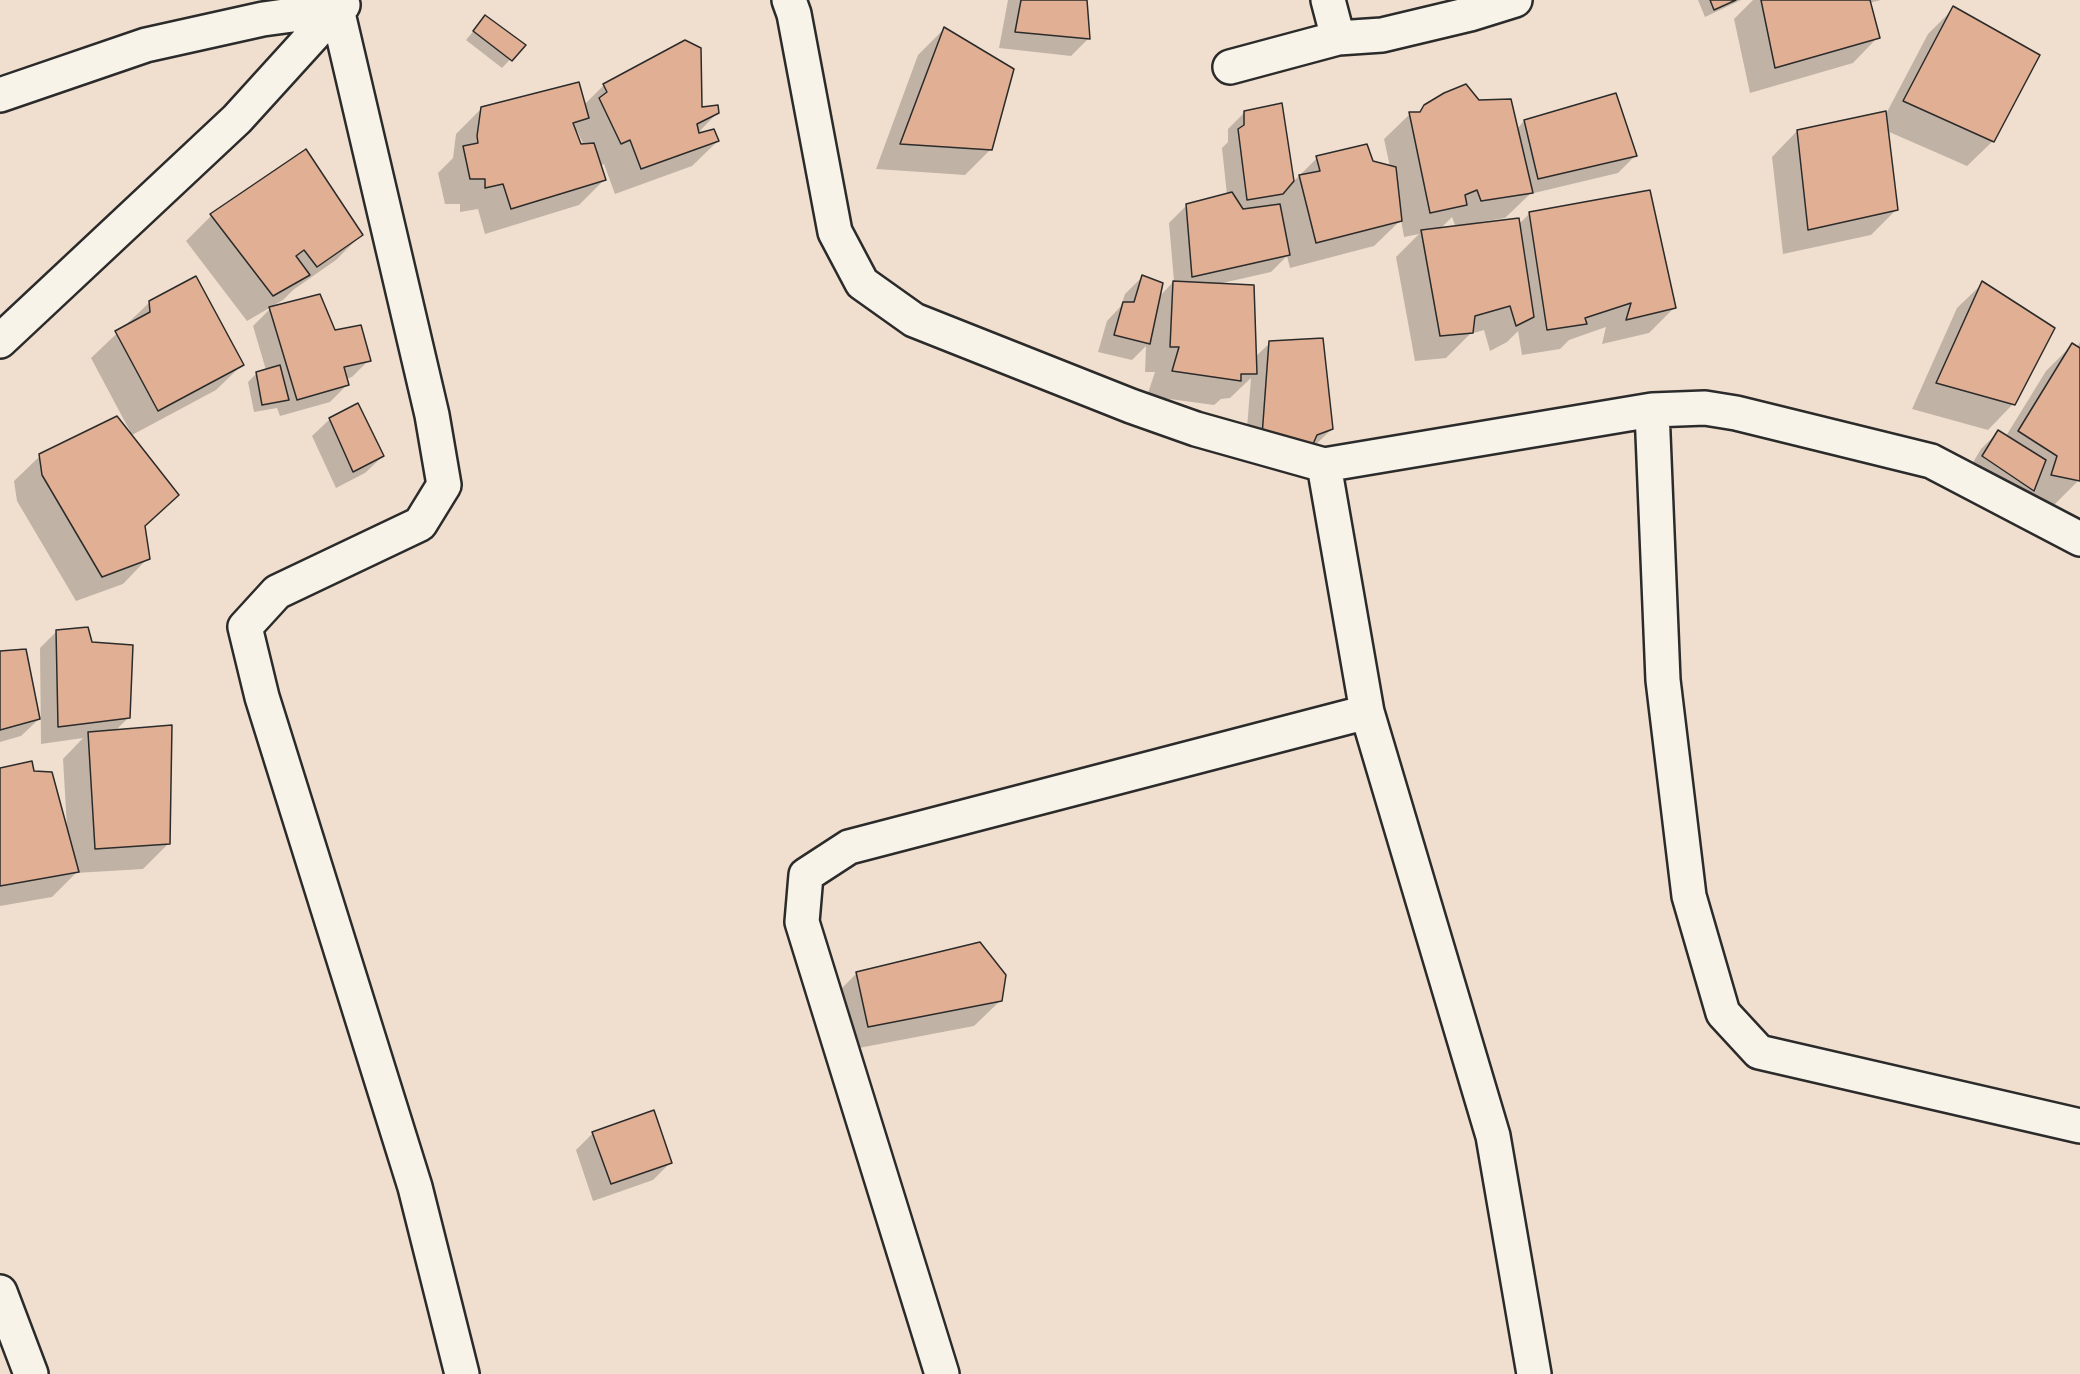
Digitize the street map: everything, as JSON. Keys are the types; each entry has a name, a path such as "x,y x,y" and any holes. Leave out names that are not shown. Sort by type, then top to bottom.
{"street":[{"path":"789,0 794,14 835,232 862,283 914,320 1131,406 1196,429 1324,465 1652,410 1706,408 1736,413 1931,461 2080,539"},
{"path":"1328,0 1338,38"},
{"path":"1230,67 1338,38 1382,35 1470,14 1515,0"},
{"path":"2,91 146,45 263,19 345,4"},
{"path":"0,341 237,119 345,4"},
{"path":"345,4 432,415 444,485 420,524 277,592 245,627 266,708 415,1187 462,1374"},
{"path":"1652,410 1663,680 1689,896 1723,1013 1759,1052 2080,1126"},
{"path":"1324,465 1367,712 1493,1136 1534,1374"},
{"path":"942,1374 802,922 806,875 849,847 1367,712"},
{"path":"0,1292 31,1374"}],"building":[{"path":"1021,0 1087,0 1090,39 1015,32"},
{"path":"1710,0 1736,0 1714,10"},
{"path":"1761,0 1870,0 1880,38 1775,68"},
{"path":"1953,6 2040,55 1994,142 1903,101"},
{"path":"485,15 526,45 512,61 473,31"},
{"path":"944,27 1014,69 992,150 900,144"},
{"path":"685,40 701,48 702,107 718,105 719,113 697,124 699,133 714,129 719,141 641,169 630,140 621,144 599,98 607,92 603,84"},
{"path":"579,82 589,118 573,123 581,144 594,143 606,180 511,209 503,184 485,188 485,179 470,179 463,146 478,143 481,107"},
{"path":"1466,84 1479,100 1511,99 1533,193 1481,201 1477,190 1465,195 1467,205 1430,213 1409,112 1420,112 1424,105"},
{"path":"1616,93 1637,156 1538,179 1524,120"},
{"path":"1282,103 1294,181 1283,194 1247,200 1238,129 1244,125 1244,111"},
{"path":"1886,111 1898,210 1808,230 1797,130"},
{"path":"1367,144 1373,161 1396,167 1402,221 1316,243 1299,175 1320,171 1316,156"},
{"path":"306,149 363,235 317,267 304,250 296,256 310,275 273,296 210,214"},
{"path":"1650,190 1676,308 1626,320 1631,303 1585,318 1587,324 1547,330 1529,212"},
{"path":"1232,192 1243,209 1280,204 1290,255 1192,277 1186,204"},
{"path":"1519,218 1534,317 1516,326 1510,306 1475,316 1473,333 1440,336 1421,230"},
{"path":"1142,275 1163,283 1150,344 1114,335 1123,302 1134,302"},
{"path":"196,276 244,365 158,411 115,331 150,312 149,301"},
{"path":"1173,281 1254,285 1257,374 1241,374 1241,381 1172,371 1179,347 1170,347"},
{"path":"1982,281 2055,328 2015,405 1936,383"},
{"path":"320,294 335,330 361,325 371,361 344,367 349,385 297,400 269,307"},
{"path":"1323,338 1333,429 1317,435 1313,444 1280,443 1262,436 1269,341"},
{"path":"2072,343 2080,348 2080,481 2051,475 2057,456 2018,431"},
{"path":"280,365 289,400 262,405 256,372"},
{"path":"358,403 384,456 353,472 329,418"},
{"path":"117,416 179,495 145,526 150,559 102,577 42,475 39,454"},
{"path":"1998,430 2046,460 2034,491 1982,456"},
{"path":"88,627 92,642 133,645 130,718 58,727 56,630"},
{"path":"26,649 40,719 0,730 0,651"},
{"path":"172,725 170,844 95,849 88,732"},
{"path":"32,761 34,771 52,772 79,872 0,886 0,768"},
{"path":"980,942 1006,975 1002,1001 868,1027 856,972"},
{"path":"654,1110 672,1163 611,1184 592,1132"}]}
